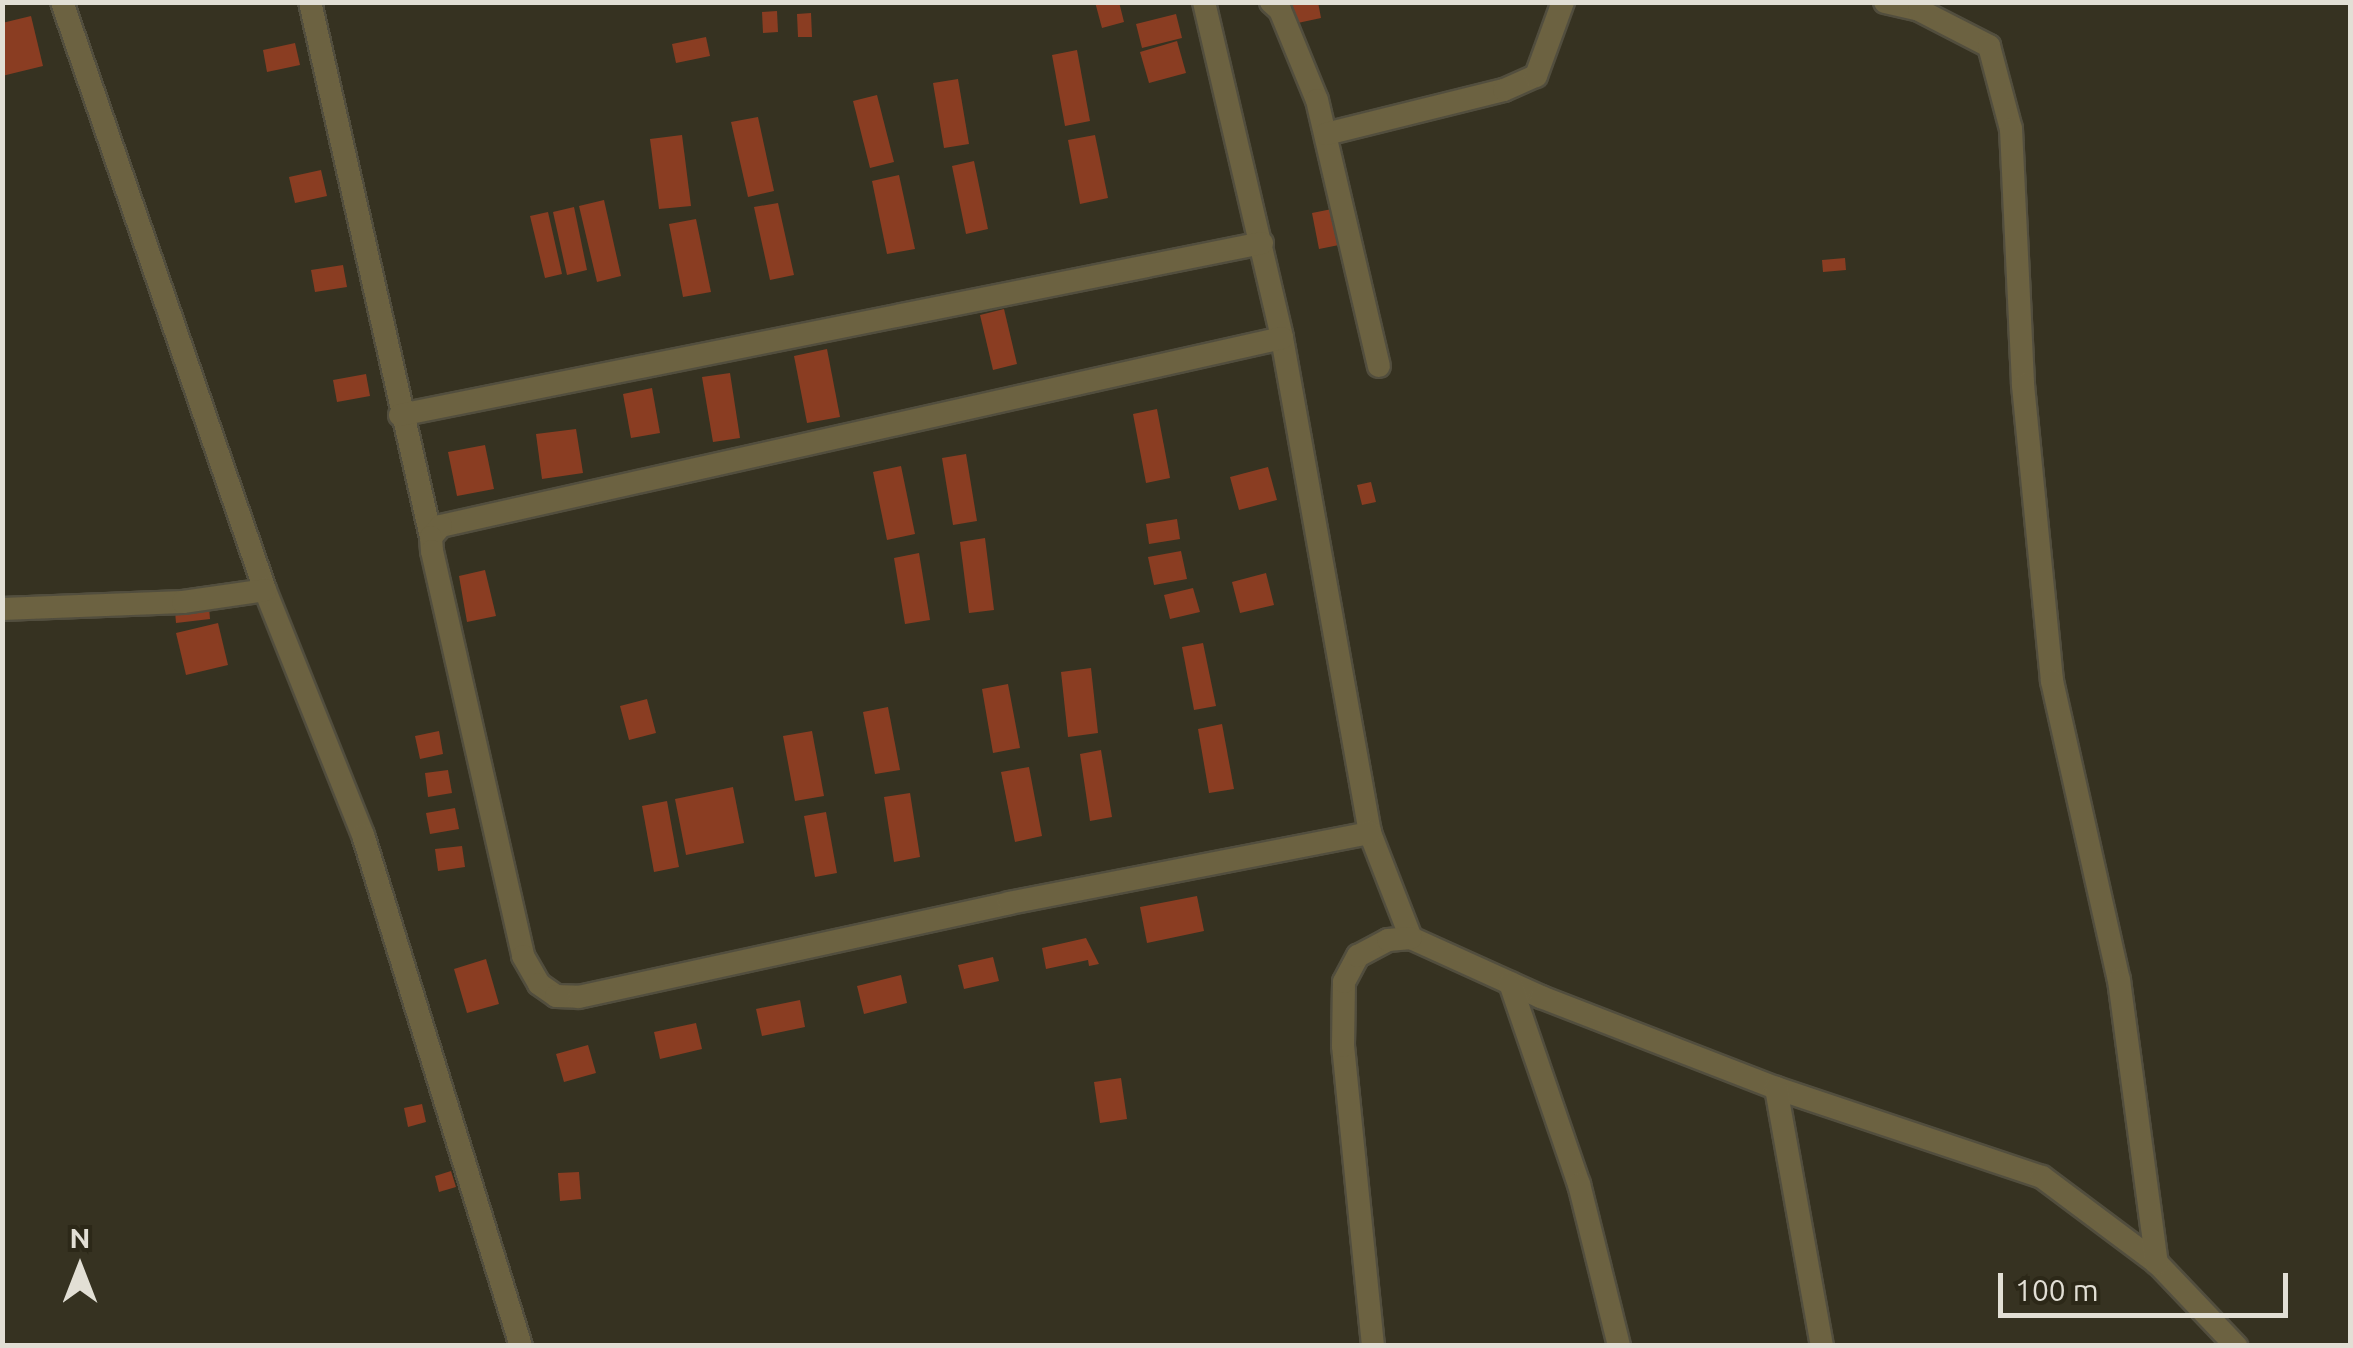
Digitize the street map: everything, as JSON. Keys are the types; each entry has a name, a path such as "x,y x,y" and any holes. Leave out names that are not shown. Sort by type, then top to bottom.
{"street":[{"path":"62,2 266,590 363,835 521,1346"},
{"path":"310,2 523,956 539,984 556,996 579,998 1010,902 1370,834"},
{"path":"1204,2 1282,338 1370,834 1412,938"},
{"path":"1271,2 1293,38 1326,134 1380,366"},
{"path":"1326,134 1504,90 1536,76 1563,2"},
{"path":"1885,2 1919,10 1989,46 2011,129 2023,384 2052,681 2119,980 2158,1263"},
{"path":"400,415 1262,243"},
{"path":"431,538 441,526 1282,338"},
{"path":"2,609 182,602 266,590"},
{"path":"1373,1346 1343,1046 1344,982 1358,956 1388,940 1412,938 1510,984 1776,1088 2042,1177 2158,1263 2236,1346"},
{"path":"1510,984 1580,1184 1618,1346"},
{"path":"1776,1088 1822,1346"}],"building":[{"path":"1095,2 1119,2 1124,22 1102,28"},
{"path":"1289,2 1318,2 1321,18 1293,24"},
{"path":"777,11 778,32 763,33 762,12"},
{"path":"811,13 812,37 798,37 797,14"},
{"path":"1176,14 1182,38 1142,48 1136,24"},
{"path":"31,16 43,66 2,76 2,23"},
{"path":"706,37 710,56 676,63 672,44"},
{"path":"1177,41 1186,73 1149,83 1140,52"},
{"path":"295,43 300,65 267,72 263,50"},
{"path":"1077,50 1090,121 1065,126 1052,55"},
{"path":"958,79 969,144 944,148 933,83"},
{"path":"877,95 894,162 870,168 853,101"},
{"path":"758,117 774,191 748,197 731,122"},
{"path":"682,135 691,206 659,209 650,139"},
{"path":"1095,135 1108,198 1080,204 1068,140"},
{"path":"974,161 988,229 966,234 952,166"},
{"path":"321,170 327,196 295,203 289,177"},
{"path":"899,175 915,249 887,254 872,181"},
{"path":"604,200 621,276 597,282 579,206"},
{"path":"778,203 794,275 770,280 754,207"},
{"path":"574,207 587,270 567,275 553,212"},
{"path":"1337,208 1344,244 1319,249 1312,213"},
{"path":"548,212 562,274 545,278 530,216"},
{"path":"696,219 711,292 683,297 669,224"},
{"path":"1845,258 1846,270 1823,272 1822,260"},
{"path":"343,265 347,287 315,292 311,270"},
{"path":"1004,309 1017,364 993,370 980,315"},
{"path":"827,349 840,417 807,423 794,356"},
{"path":"730,373 740,438 713,442 702,377"},
{"path":"366,374 370,396 337,402 333,380"},
{"path":"652,388 660,433 631,438 623,394"},
{"path":"1157,409 1170,478 1146,483 1133,414"},
{"path":"576,429 583,473 542,479 536,434"},
{"path":"485,445 494,489 457,496 448,452"},
{"path":"966,454 977,521 953,525 942,458"},
{"path":"901,466 915,534 887,540 873,472"},
{"path":"1268,467 1277,500 1239,510 1230,477"},
{"path":"1371,482 1376,502 1362,505 1357,485"},
{"path":"1177,519 1180,539 1149,544 1146,524"},
{"path":"985,538 994,610 969,613 960,542"},
{"path":"1181,551 1187,579 1154,585 1148,557"},
{"path":"919,553 930,620 905,624 894,558"},
{"path":"485,570 496,616 467,622 459,576"},
{"path":"1266,573 1274,605 1240,613 1232,582"},
{"path":"1193,588 1200,612 1170,619 1164,595"},
{"path":"209,607 210,619 176,623 175,611"},
{"path":"218,623 228,665 186,675 176,633"},
{"path":"1203,643 1216,706 1194,710 1182,647"},
{"path":"1091,668 1098,733 1068,737 1061,672"},
{"path":"1008,684 1020,748 993,753 982,689"},
{"path":"647,699 656,733 629,740 620,706"},
{"path":"888,707 900,770 875,774 863,712"},
{"path":"1222,724 1234,789 1209,793 1198,729"},
{"path":"439,731 443,754 420,759 415,736"},
{"path":"812,731 824,796 795,801 783,736"},
{"path":"1101,750 1112,817 1090,821 1080,754"},
{"path":"1029,767 1042,836 1015,842 1001,772"},
{"path":"448,770 452,793 428,797 425,773"},
{"path":"733,787 744,843 686,855 675,799"},
{"path":"910,793 920,857 894,862 884,797"},
{"path":"667,801 679,867 654,872 642,806"},
{"path":"455,808 459,829 430,834 426,813"},
{"path":"826,812 837,873 815,877 804,816"},
{"path":"462,846 465,867 438,871 435,849"},
{"path":"1197,896 1204,931 1147,943 1140,907"},
{"path":"1086,938 1099,964 1089,966 1088,960 1046,969 1042,948"},
{"path":"993,957 999,981 964,989 958,965"},
{"path":"486,959 499,1004 467,1013 454,969"},
{"path":"901,975 907,1003 864,1014 857,986"},
{"path":"800,1000 805,1027 762,1036 756,1009"},
{"path":"696,1023 702,1049 660,1059 654,1032"},
{"path":"588,1045 596,1073 564,1082 556,1054"},
{"path":"1121,1078 1127,1119 1100,1123 1094,1082"},
{"path":"422,1104 426,1122 408,1127 404,1108"},
{"path":"451,1171 456,1187 439,1192 435,1176"},
{"path":"579,1172 581,1199 560,1201 558,1173"}]}
